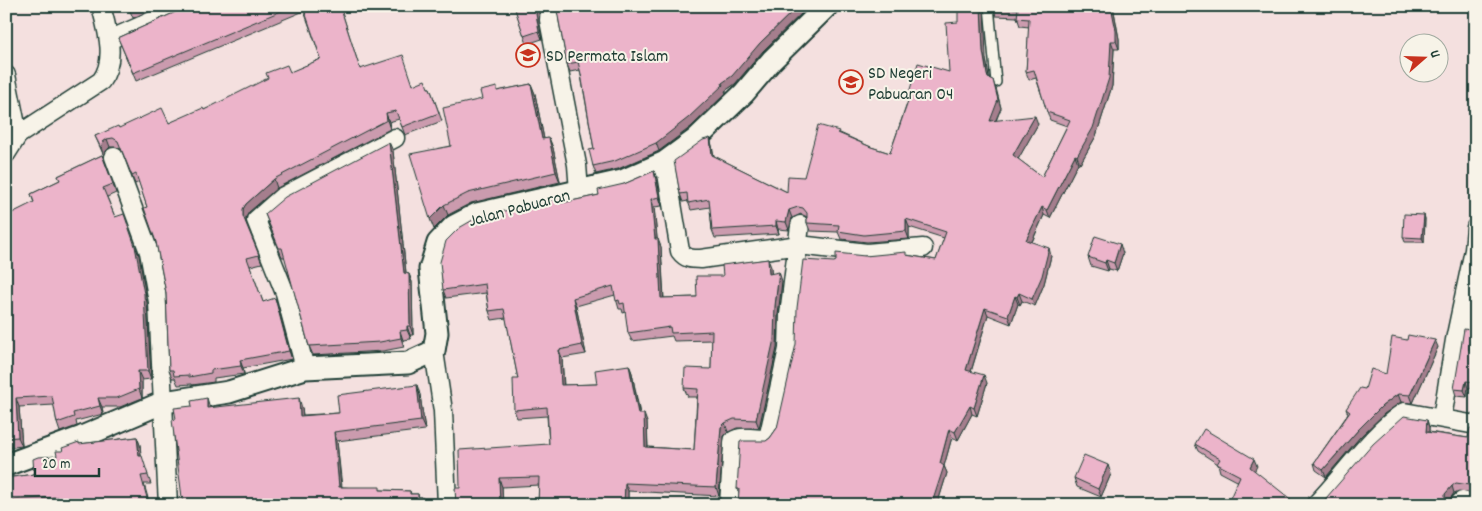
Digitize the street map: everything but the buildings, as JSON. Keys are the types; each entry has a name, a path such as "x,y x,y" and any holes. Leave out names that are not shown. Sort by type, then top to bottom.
{"street":[{"path":"6,154 18,135 101,81 107,73 109,40 101,6"},
{"path":"109,40 186,6"},
{"path":"550,6 549,20 577,165 579,191"},
{"name":"Jalan Pabuaran","path":"434,350 437,332 430,269 438,243 454,226 477,214 622,181 665,162 695,140 744,93 772,60 827,6"},
{"path":"6,75 18,135"},
{"path":"305,368 285,293 256,220 282,198 395,138"},
{"path":"114,157 149,252 155,281 164,402 168,505"},
{"path":"665,162 680,251 684,257 701,259 799,245 868,252 923,248"},
{"path":"729,505 733,441 737,438 765,439 769,434 788,348 789,315 800,225"},
{"path":"1442,418 1467,325 1476,227"},
{"path":"6,465 164,402 229,392 305,368 408,363 434,350 443,411 447,505"},
{"path":"1315,505 1387,424 1404,412 1476,425"},
{"path":"1458,505 1462,501 1476,503"}],"lane":[{"path":"989,6 996,82"}],"place":[{"name":"SD Permata Islam","path":"528,55"},
{"name":"SD Negeri Pabuaran 04","path":"851,82"}]}
